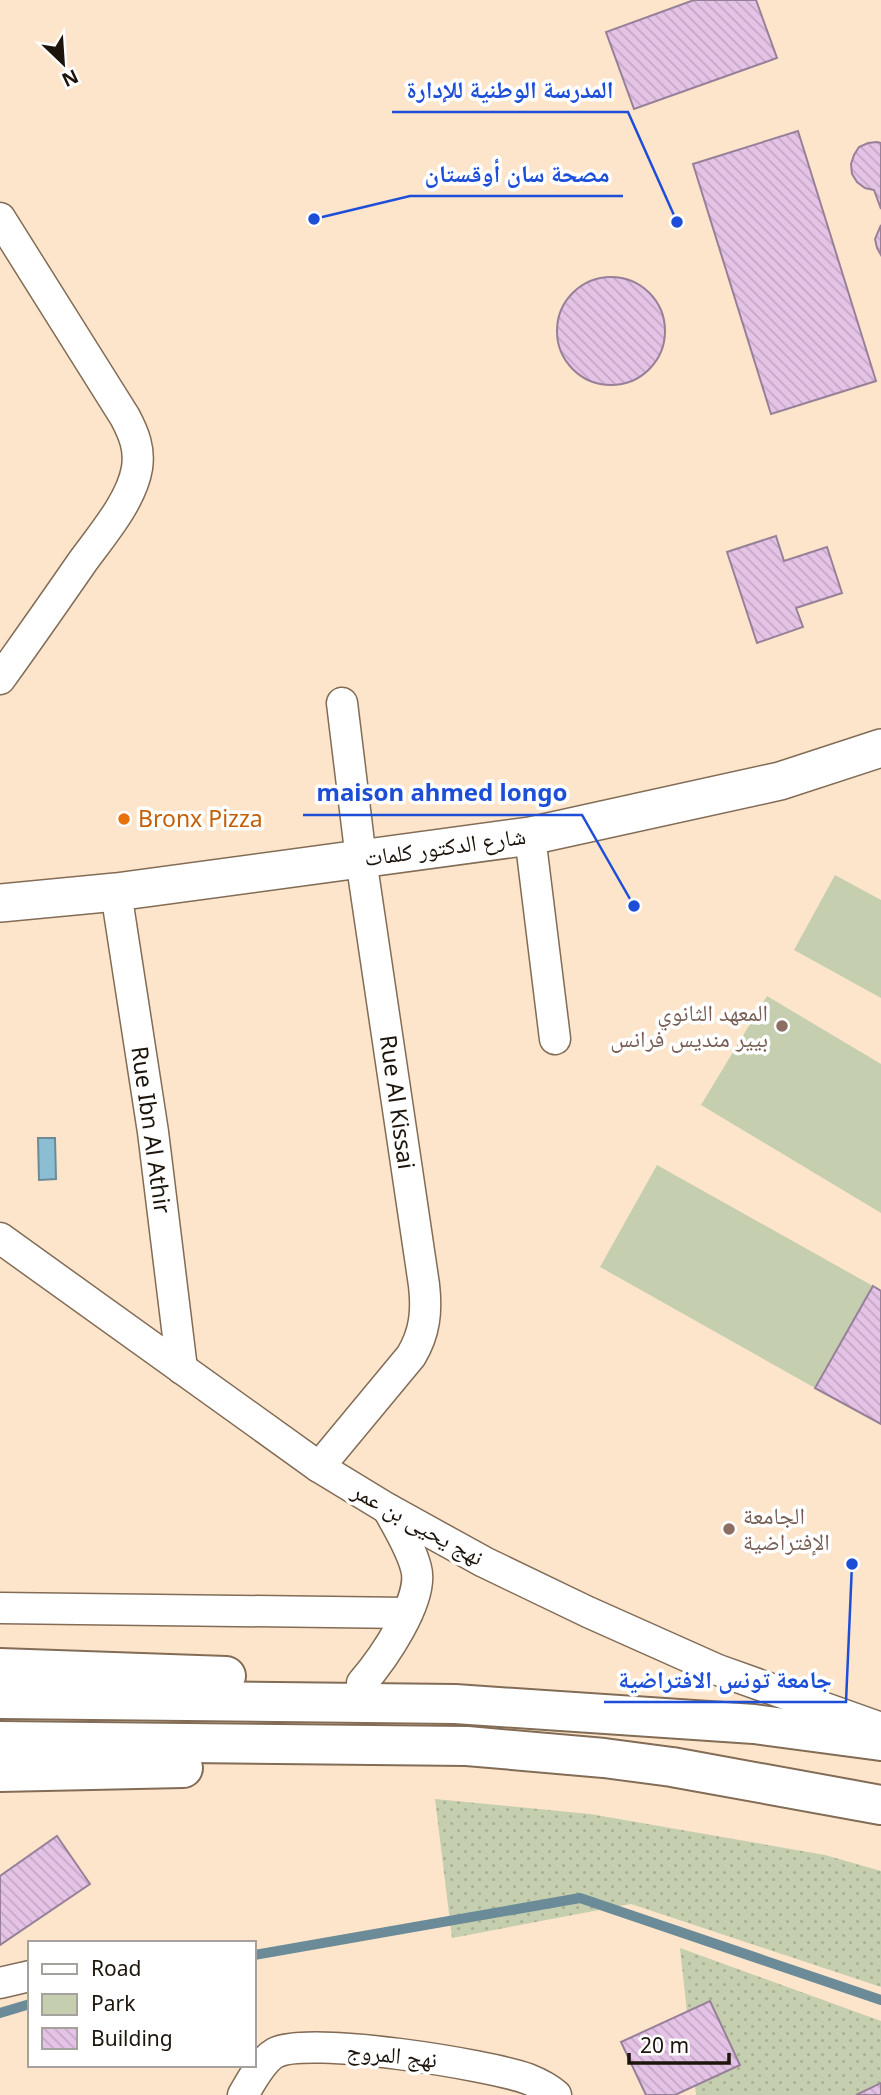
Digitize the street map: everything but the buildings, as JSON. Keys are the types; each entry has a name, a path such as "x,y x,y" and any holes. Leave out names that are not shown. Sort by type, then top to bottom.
{"highway":[{"path":"0,1668 362,1683 601,1705 881,1741"},
{"path":"0,1699 455,1704 754,1724"},
{"path":"0,1741 467,1746 672,1767 881,1805"},
{"path":"0,1772 336,1762 581,1771 769,1784"}],"street":[{"path":"0,218 125,417 137,442 138,455 132,486 114,517 0,680"},
{"name":"Rue Al Kissai","path":"319,1467 411,1356 419,1342 426,1313 361,859 342,702"},
{"name":"شارع الدكتور كلمات","path":"0,903 117,892 530,836 780,781 881,748"},
{"path":"530,836 555,1039"},
{"name":"Rue Ibn Al Athir","path":"117,892 153,1132 182,1369"},
{"name":"نهج يحيى بن عمر","path":"0,1238 319,1467 388,1509 521,1581 718,1670 881,1728"},
{"path":"362,1683 392,1643 417,1587 416,1569 388,1509"},
{"path":"0,1608 407,1613"},
{"path":"0,1983 28,1976"},
{"name":"نهج المروج","path":"243,2095 275,2053 297,2047 388,2052 480,2067 529,2079 556,2095"}],"green space":[{"path":"835,875 881,900 881,998 794,950"},
{"path":"767,996 881,1064 881,1213 701,1105"},
{"path":"657,1165 873,1286 815,1388 600,1267"},
{"path":"435,1799 590,1814 825,1855 881,1871 881,1987 631,1904 452,1938"},
{"path":"680,1948 881,2021 881,2095 696,2095"}],"water":[{"path":"38,1138 55,1138 56,1179 39,1180"}],"waterway":[{"path":"256,1955 580,1898 881,2000"},
{"path":"0,2013 28,2005"}],"place":[{"name":"مصحة سان أوقستان","path":"314,219"},
{"name":"المدرسة الوطنية للإدارة","path":"677,222"},
{"name":"Bronx Pizza","path":"124,819"},
{"name":"maison ahmed longo","path":"634,906"},
{"name":"المعهد الثانوي بيير منديس فرانس","path":"782,1026"},
{"name":"الجامعة الإفتراضية","path":"729,1529"},
{"name":"جامعة تونس الافتراضية","path":"852,1564"}]}
